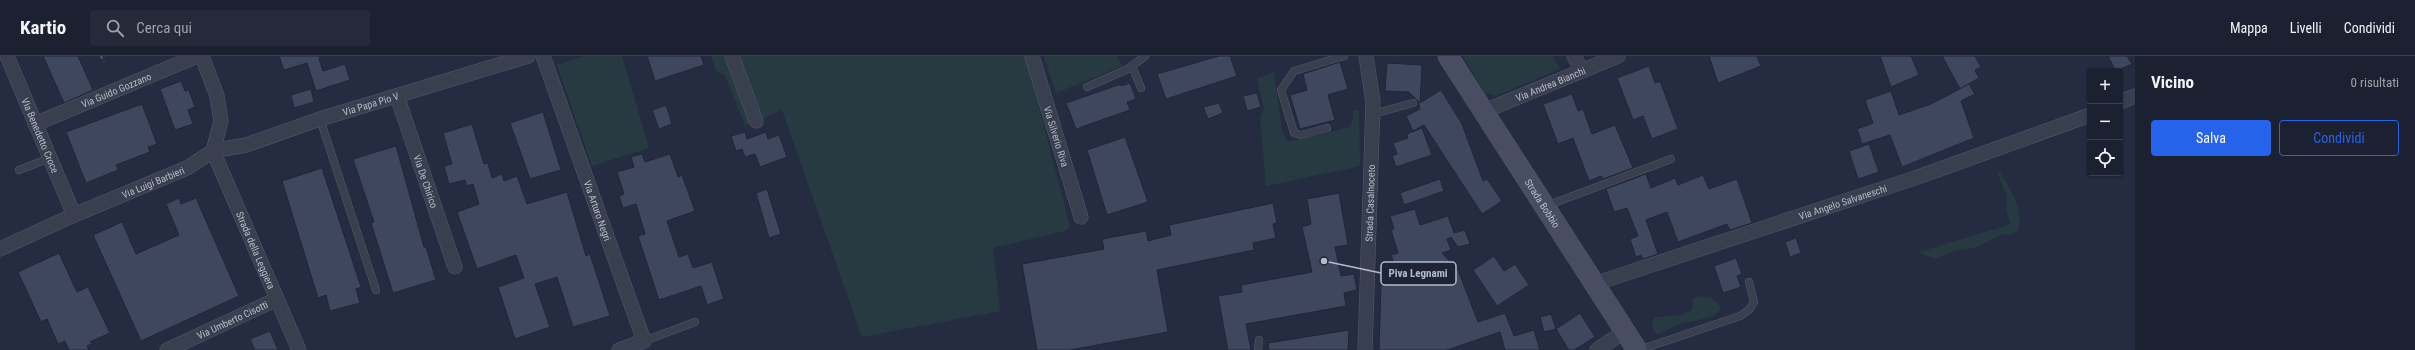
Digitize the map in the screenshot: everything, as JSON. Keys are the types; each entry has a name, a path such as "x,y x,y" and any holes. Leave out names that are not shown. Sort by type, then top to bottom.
{"main road":[{"name":"Strada Bobbio","path":"1448,56 1482,112 1638,350"}],"street":[{"name":"Via Benedetto Croce","path":"8,56 74,215"},
{"name":"Via Guido Gozzano","path":"35,124 197,56"},
{"path":"202,56 217,96 221,121 214,150"},
{"name":"Via Papa Pio V","path":"214,150 246,145 320,119 525,56"},
{"name":"Via Arturo Negri","path":"543,56 644,340"},
{"path":"732,56 756,121"},
{"name":"Via Silverio Riva","path":"1032,56 1081,218"},
{"name":"Strada Casalnoceto","path":"1365,350 1373,114 1366,56"},
{"path":"1574,56 1582,71"},
{"name":"Via Andrea Bianchi","path":"1482,112 1618,56"},
{"name":"Via De Chirico","path":"396,96 455,267"},
{"path":"2123,101 2135,96"},
{"name":"Via Angelo Salvaneschi","path":"1594,284 1918,177 2087,115"},
{"name":"Via Luigi Barbieri","path":"0,249 74,215 187,168 214,150"},
{"name":"Strada della Leggiera","path":"214,150 299,350"},
{"name":"Via Umberto Cisotti","path":"166,350 277,299"},
{"path":"1597,350 1625,331"},
{"path":"619,350 644,340"}],"lane":[{"path":"1087,87 1132,66 1145,56"},
{"path":"1327,128 1301,135 1294,133 1281,90 1294,71 1344,56"},
{"path":"1132,66 1141,88"},
{"path":"1373,114 1413,103"},
{"path":"320,119 376,290"},
{"path":"19,170 50,158"},
{"path":"1544,207 1671,159"},
{"path":"1638,350 1740,316 1750,309 1754,302 1749,282"},
{"path":"644,340 695,322"},
{"path":"1258,350 1259,340"}],"path":[{"path":"101,56 104,62"}],"shaded area":[{"path":"585,56 622,56 649,148 592,166 557,65"},
{"path":"711,56 1026,56 1070,227 1065,231 993,248 1000,311 862,337 782,110 745,126 725,75 716,71"},
{"path":"1044,56 1117,56 1122,66 1056,93"},
{"path":"1463,56 1553,56 1560,69 1496,96 1485,93"},
{"path":"1274,72 1282,130 1288,142 1351,127 1354,111 1359,111 1360,166 1266,186 1260,116 1264,109 1257,78"},
{"path":"1997,172 2001,174 2016,201 2019,216 2018,231 2010,235 2002,234 1977,247 1954,251 1936,259 1920,253 2010,224 2006,208 2007,196"},
{"path":"1698,296 1711,298 1720,305 1720,310 1712,317 1680,324 1658,334 1654,332 1652,321 1656,317 1681,315 1692,310 1693,298"}],"building":[{"path":"43,56 78,56 93,90 64,103"},
{"path":"279,56 320,56 319,59 323,71 345,64 350,80 316,91 307,63 284,70"},
{"path":"647,56 701,56 704,65 655,81"},
{"path":"1219,56 1230,56 1237,76 1166,99 1157,74"},
{"path":"1709,56 1757,56 1761,66 1718,83"},
{"path":"1880,56 1911,56 1919,75 1891,87"},
{"path":"1942,56 1975,56 1981,67 1975,70 1979,78 1960,89"},
{"path":"2108,56 2127,56 2132,64 2123,68 2114,68"},
{"path":"1340,62 1348,89 1328,95 1335,120 1300,129 1290,95 1307,90 1303,74"},
{"path":"1387,63 1422,65 1420,103 1441,90 1462,124 1483,181 1487,179 1502,201 1482,214 1424,125 1413,131 1406,116 1420,109 1418,101 1409,92 1385,91"},
{"path":"1649,66 1655,83 1660,81 1678,129 1652,139 1643,116 1633,120 1617,78"},
{"path":"181,81 185,91 189,90 195,107 188,110 193,124 175,130 160,89"},
{"path":"1130,83 1136,99 1127,102 1130,110 1076,129 1066,103 1121,84 1121,86"},
{"path":"1969,84 1975,94 1961,101 1974,138 1902,167 1890,135 1862,144 1857,129 1873,123 1865,100 1891,91 1899,115 1931,104"},
{"path":"311,89 314,102 294,108 291,95"},
{"path":"1257,93 1261,107 1247,111 1243,96"},
{"path":"1572,94 1578,111 1583,109 1592,134 1615,125 1633,168 1603,179 1601,176 1589,181 1573,138 1558,144 1543,104"},
{"path":"1219,103 1223,113 1208,119 1203,107"},
{"path":"142,104 157,144 148,147 150,152 116,165 118,170 86,183 66,132"},
{"path":"666,105 672,124 659,129 652,110"},
{"path":"543,112 561,170 530,179 510,123"},
{"path":"472,124 484,164 488,163 492,178 502,174 504,181 517,176 527,204 567,192 586,256 590,254 610,316 573,327 557,277 535,284 550,327 515,339 498,287 524,278 516,255 477,269 457,212 479,204 473,184 467,186 465,180 449,184 444,166 452,164 443,133"},
{"path":"1422,128 1432,155 1396,167 1392,156 1397,154 1393,143 1408,138 1407,134"},
{"path":"745,132 747,139 766,132 768,139 779,135 787,157 760,167 755,154 745,157 742,149 736,151 731,136"},
{"path":"1125,137 1148,202 1107,215 1087,150"},
{"path":"1869,144 1879,172 1858,179 1849,151"},
{"path":"396,146 424,247 426,247 436,280 393,293 371,223 374,222 353,159"},
{"path":"642,154 645,162 670,154 678,177 682,175 695,211 667,221 679,257 688,254 693,268 712,262 724,299 707,305 701,286 659,300 638,236 645,234 636,204 623,208 619,196 624,194 617,172 634,167 631,157"},
{"path":"322,168 361,287 356,289 360,303 330,311 326,295 318,298 282,181"},
{"path":"1646,174 1651,188 1675,178 1678,185 1703,175 1709,189 1737,179 1752,223 1730,230 1727,224 1678,242 1667,212 1646,220 1658,254 1643,259 1641,255 1636,257 1630,239 1638,236 1627,208 1614,212 1606,189"},
{"path":"1440,179 1444,191 1404,205 1400,193"},
{"path":"767,189 781,234 769,238 756,193"},
{"path":"1339,193 1348,245 1335,247 1341,276 1354,274 1357,290 1344,293 1346,306 1246,324 1251,350 1228,350 1218,296 1242,292 1241,285 1312,272 1302,227 1311,224 1307,199"},
{"path":"179,198 181,204 196,198 239,296 141,341 93,235 122,222 136,254 179,235 166,204"},
{"path":"1273,203 1277,223 1273,224 1276,238 1253,243 1254,250 1157,270 1168,332 1070,350 1037,350 1022,264 1104,249 1102,239 1146,231 1148,241 1171,235 1169,225"},
{"path":"1415,209 1420,225 1448,216 1454,233 1465,230 1470,244 1458,247 1451,237 1447,239 1451,250 1442,253 1458,270 1478,322 1505,313 1514,336 1534,330 1540,350 1505,350 1500,332 1447,350 1379,350 1381,283 1401,283 1391,255 1398,253 1391,230 1394,229 1390,216"},
{"path":"1796,238 1801,253 1790,257 1785,242"},
{"path":"59,253 77,292 88,287 110,333 90,342 92,344 87,346 89,350 69,350 65,341 58,344 47,319 41,322 18,272"},
{"path":"1494,256 1504,271 1515,264 1529,285 1497,306 1473,270"},
{"path":"1736,258 1742,274 1737,276 1741,287 1723,293 1714,266"},
{"path":"1580,313 1595,337 1574,350 1569,350 1556,329"},
{"path":"1551,314 1556,329 1544,332 1540,317"},
{"path":"1349,330 1348,350 1269,350 1268,343"},
{"path":"270,331 278,350 255,350 250,339"}],"place":[{"name":"Piva Legnami","path":"1324,261"}]}
